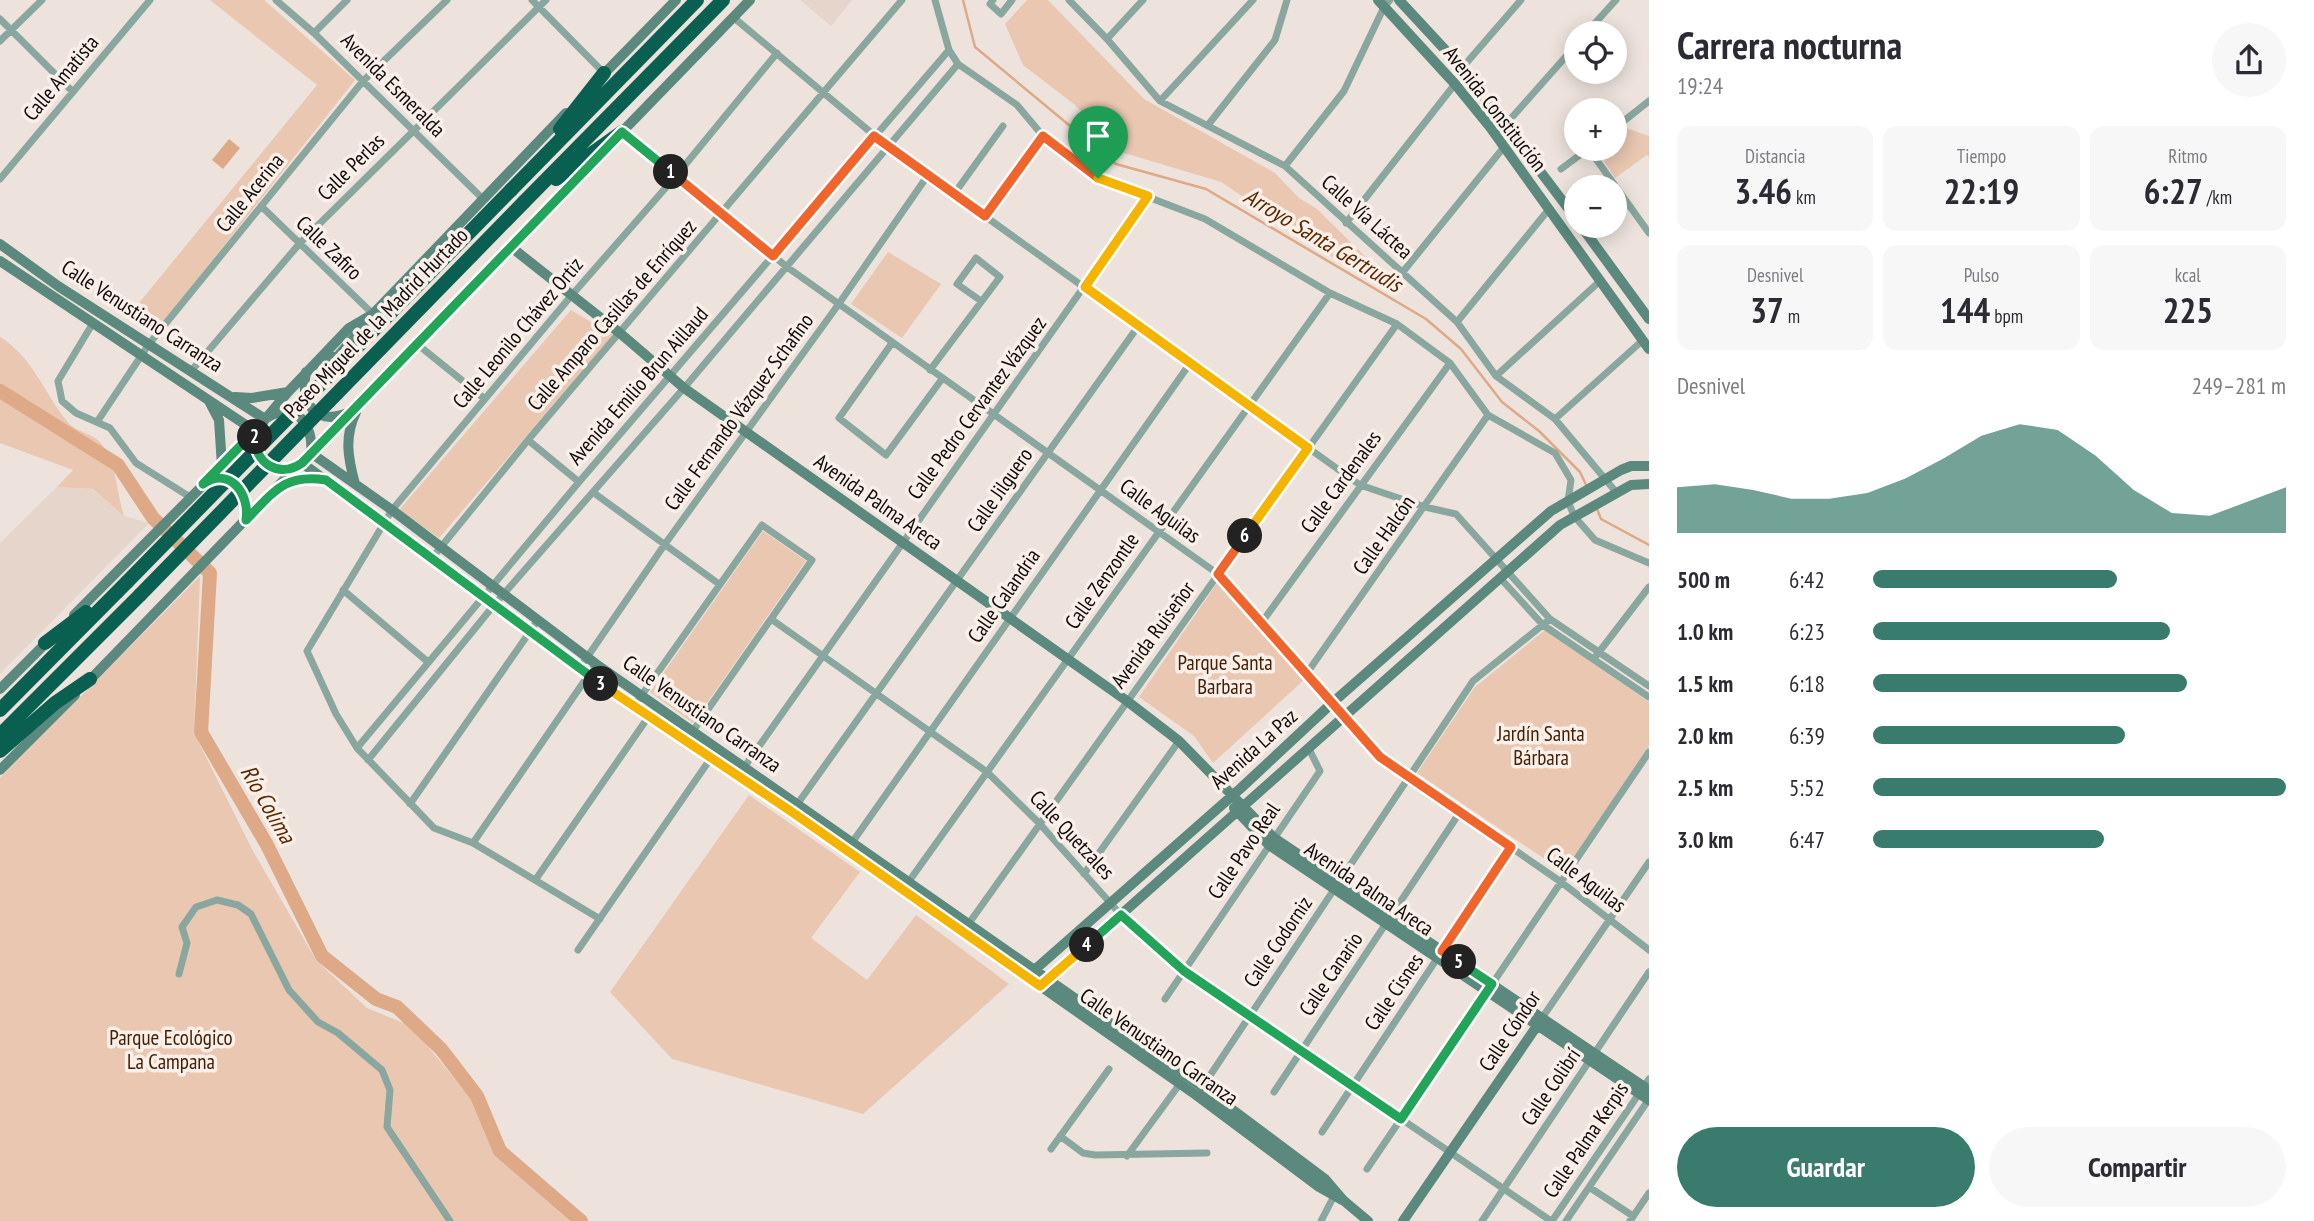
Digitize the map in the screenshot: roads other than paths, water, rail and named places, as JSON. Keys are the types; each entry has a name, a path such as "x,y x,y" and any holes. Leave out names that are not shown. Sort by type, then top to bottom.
{"highway":[{"name":"Paseo Miguel de la Madrid Hurtado","path":"0,710 697,0"},
{"name":"Paseo Miguel de la Madrid Hurtado","path":"0,735 723,0"},
{"path":"698,25 730,0"},
{"path":"511,190 604,73"},
{"path":"524,202 622,132"},
{"path":"46,643 127,582"},
{"path":"0,751 55,703 90,679"}],"street":[{"path":"0,41 42,0"},
{"name":"Calle Amatista","path":"0,179 150,0"},
{"name":"Avenida Esmeralda","path":"276,0 314,33 482,198"},
{"path":"314,33 347,0"},
{"name":"Calle Acerina","path":"97,422 149,344 363,81 447,0"},
{"path":"532,0 604,73"},
{"name":"Calle Perlas","path":"192,370 300,243 546,0"},
{"path":"0,689 222,466 288,391 349,328 373,314 482,198 676,0"},
{"path":"0,770 357,407 750,0"},
{"name":"Calle Amparo Casillas de Enríquez","path":"432,558 528,440 621,334 902,0"},
{"path":"935,0 949,50 958,64 1017,105 1043,136 1098,178 1205,219 1330,293 1397,324 1450,363 1488,415 1555,453 1571,480 1567,501 1574,516 1595,540 1649,563"},
{"path":"991,2 1001,13 1012,0"},
{"name":"Calle Vía Láctea","path":"1069,0 1160,100 1285,166 1457,322 1496,376 1555,419 1616,492"},
{"path":"1107,39 1143,0"},
{"path":"1160,100 1253,0"},
{"path":"1208,125 1275,40 1287,0"},
{"name":"Avenida Constitución","path":"1399,0 1462,68 1564,202"},
{"path":"1462,68 1521,0"},
{"path":"1596,21 1613,1"},
{"path":"1285,166 1344,91 1384,2"},
{"name":"Avenida Constitución","path":"1384,2 1455,84 1504,147 1646,345"},
{"path":"733,17 887,146 1360,485 1425,507 1456,514 1497,559 1504,576 1546,622 1649,697"},
{"path":"0,19 73,92"},
{"name":"Avenida Emilio Brun Aillaud","path":"357,748 491,585 949,50"},
{"name":"Calle Leonilo Chávez Ortiz","path":"357,748 336,713 307,651 384,522 571,296 676,176 777,54"},
{"path":"1506,124 1564,59"},
{"name":"Avenida Emilio Brun Aillaud","path":"368,760 494,605 594,493 958,64"},
{"path":"1346,223 1455,84"},
{"path":"1627,118 1649,101"},
{"path":"954,194 1003,126"},
{"name":"Calle Aguilas","path":"622,132 773,256 838,305 1218,574 1380,757 1561,882 1649,950"},
{"path":"985,216 1043,136"},
{"path":"1402,273 1504,147"},
{"path":"1561,170 1573,161"},
{"path":"1597,161 1649,233"},
{"name":"Calle Fernando Vázquez Schafino","path":"473,843 665,544 838,305 928,175"},
{"name":"Calle Pedro Cervantez Vázquez","path":"742,779 745,766 1148,196"},
{"name":"Calle Zafiro","path":"261,206 373,314"},
{"path":"1457,322 1549,209"},
{"path":"1590,238 1649,319"},
{"name":"Calle Venustiano Carranza","path":"0,244 40,273 265,419"},
{"name":"Avenida Palma Areca","path":"511,247 684,388 1127,701 1179,741 1272,842 1647,1092"},
{"path":"930,370 1000,277 975,258 957,284 981,302"},
{"name":"Calle Venustiano Carranza","path":"0,261 255,431"},
{"path":"33,284 40,273"},
{"path":"1496,376 1600,281"},
{"name":"Calle Zenzontle","path":"905,886 1330,293"},
{"path":"93,323 58,381 62,401 76,414 110,428 136,463 190,497"},
{"name":"Avenida Ruiseñor","path":"965,928 1397,324"},
{"name":"Calle Jilguero","path":"795,808 1139,325"},
{"path":"892,343 839,418 886,455 942,379"},
{"path":"417,344 485,399"},
{"path":"1555,419 1646,345"},
{"name":"Calle Calandria","path":"849,846 1191,362"},
{"name":"Calle Cardenales","path":"1262,622 1450,363"},
{"path":"306,372 304,392 312,409 329,417 357,407"},
{"path":"233,397 252,398 288,391"},
{"path":"209,400 219,420 222,466"},
{"path":"355,484 347,443 357,407"},
{"path":"265,419 283,412 300,418 311,434 312,453"},
{"name":"Calle Halcón","path":"1307,673 1488,415"},
{"path":"255,431 255,449 266,464 284,470 302,463"},
{"path":"528,440 579,482"},
{"name":"Calle Venustiano Carranza","path":"312,453 656,706 689,736"},
{"name":"Calle Venustiano Carranza","path":"302,463 583,672 649,716 689,736 714,753 742,779 795,808"},
{"name":"Avenida La Paz","path":"1031,973 1551,511 1631,466 1649,466"},
{"path":"279,487 294,479 308,477 326,480"},
{"path":"203,484 219,479 236,485 247,502 246,520"},
{"name":"Avenida La Paz","path":"1044,982 1560,525 1631,485 1649,484"},
{"path":"594,493 719,584"},
{"path":"634,706 762,526 812,560 689,736"},
{"path":"1596,656 1649,587"},
{"path":"343,590 428,662"},
{"name":"Calle Quetzales","path":"771,619 987,772 1039,823 1121,915 1184,971 1552,1221"},
{"path":"410,804 538,620"},
{"name":"Calle Codorniz","path":"1199,1091 1473,681 1546,622"},
{"path":"1596,656 1649,686"},
{"path":"536,879 656,706"},
{"path":"1084,874 1179,741"},
{"path":"357,748 434,828 473,843 600,919"},
{"name":"Calle Pavo Real","path":"1165,999 1320,771 1308,749"},
{"path":"1367,1169 1649,752"},
{"path":"578,950 714,753"},
{"name":"Calle Venustiano Carranza","path":"714,753 745,766 795,808 1199,1091 1338,1195 1368,1221"},
{"name":"Calle Canario","path":"1274,1092 1460,813"},
{"name":"Calle Cisnes","path":"1322,1132 1511,847"},
{"name":"Calle Cóndor","path":"1403,1221 1649,862"},
{"path":"179,975 187,943 182,927 196,907 217,900 238,905 251,914 289,990 318,1022 338,1033 382,1070 390,1090 387,1127 450,1221"},
{"name":"Calle Colibrí","path":"1482,1221 1649,972"},
{"path":"1051,1149 1109,1069"},
{"path":"1127,1156 1177,1078"},
{"name":"Calle Palma Kerpis","path":"1566,1221 1647,1092"},
{"name":"Calle Palma Kerpis","path":"1552,1221 1647,1092"},
{"path":"1060,1136 1083,1153 1127,1156 1207,1153"},
{"path":"1589,1187 1632,1218 1649,1193"},
{"path":"1321,1221 1338,1195"}],"waterway":[{"name":"Arroyo Santa Gertrudis","path":"963,0 975,47 1116,164 1206,189 1426,319 1461,349 1502,402 1539,431 1580,472 1587,487"},
{"name":"Río Colima","path":"0,391 118,465 153,518 210,573 201,732 267,845 322,956 376,999 397,1007 441,1049 477,1096 500,1151 581,1221"},
{"name":"Arroyo Santa Gertrudis","path":"1597,509 1601,519 1649,545"}],"park label":[{"name":"Parque Santa Barbara","path":"1225,675"},
{"name":"Jardín Santa Bárbara","path":"1541,746"},
{"name":"Parque Ecológico La Campana","path":"171,1050"}]}
